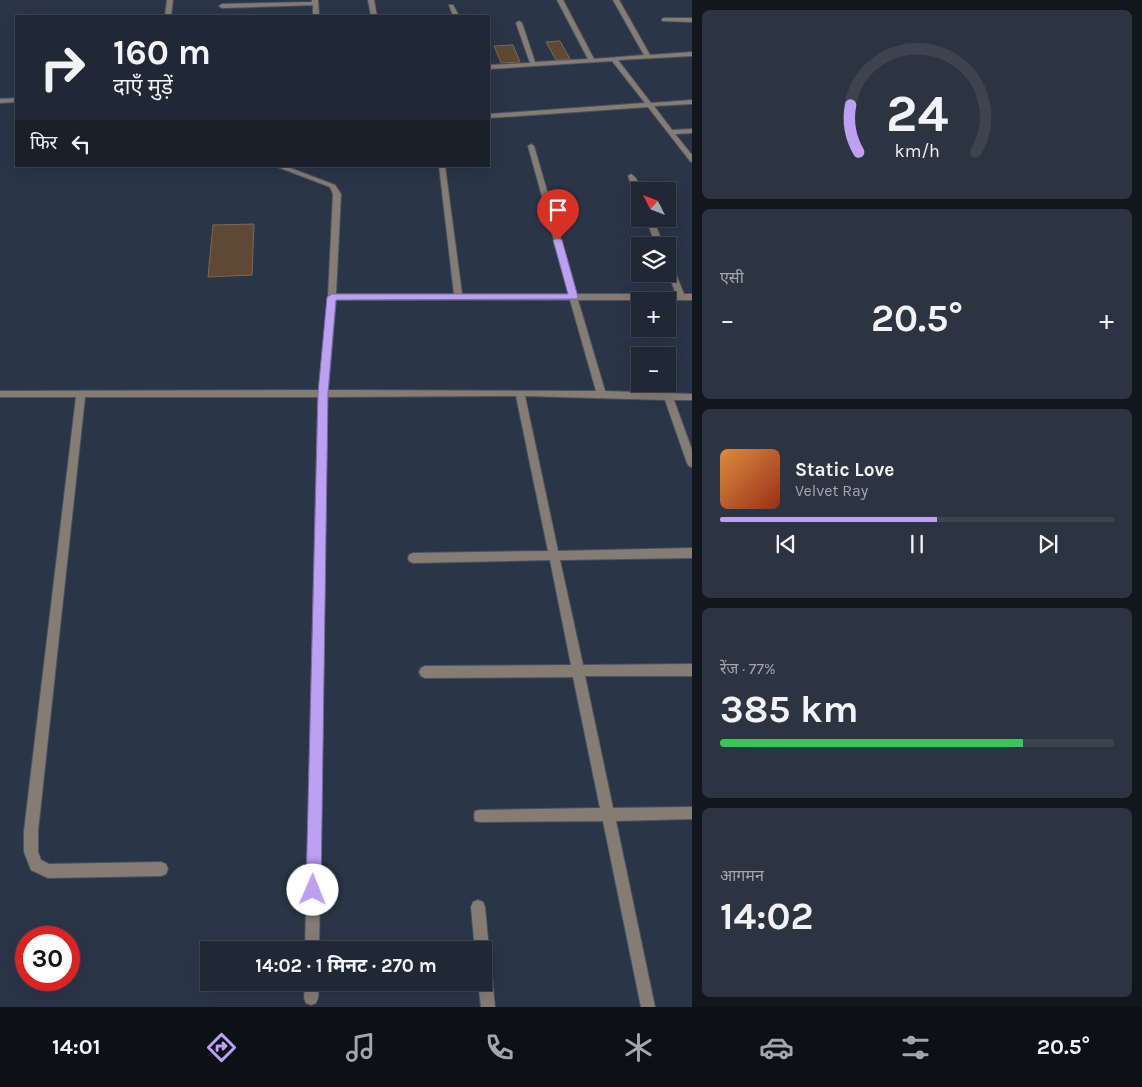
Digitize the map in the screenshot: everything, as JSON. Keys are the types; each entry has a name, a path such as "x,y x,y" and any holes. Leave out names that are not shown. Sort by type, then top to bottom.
{"street":[{"path":"168,15 170,0"},
{"path":"371,0 374,15"},
{"path":"560,0 592,61"},
{"path":"616,0 648,57"},
{"path":"222,6 315,1 316,15"},
{"path":"451,6 456,15"},
{"path":"664,20 692,20"},
{"path":"519,23 533,64"},
{"path":"490,67 692,54"},
{"path":"614,59 692,160"},
{"path":"0,101 15,100"},
{"path":"490,116 692,102"},
{"path":"670,132 692,131"},
{"path":"531,146 601,394"},
{"path":"281,167 333,186 337,194 332,297 323,393 312,941"},
{"path":"442,167 458,297"},
{"path":"631,176 633,182"},
{"path":"675,282 681,297"},
{"path":"332,297 692,297"},
{"path":"520,393 610,815 648,1007"},
{"path":"0,394 520,393 692,397"},
{"path":"81,394 31,831 31,852 36,865 48,872 160,869"},
{"path":"668,396 692,463"},
{"path":"413,558 692,553"},
{"path":"426,672 692,670"},
{"path":"480,816 692,813"},
{"path":"478,907 481,941"},
{"path":"311,991 311,998"},
{"path":"486,991 488,1007"}],"building":[{"path":"560,41 570,59 556,60 546,42"},
{"path":"513,45 520,62 501,63 494,46"},
{"path":"254,224 252,275 208,277 213,225"}],"route":[{"path":"313,890 323,393 332,297 574,297 558,240"}]}
